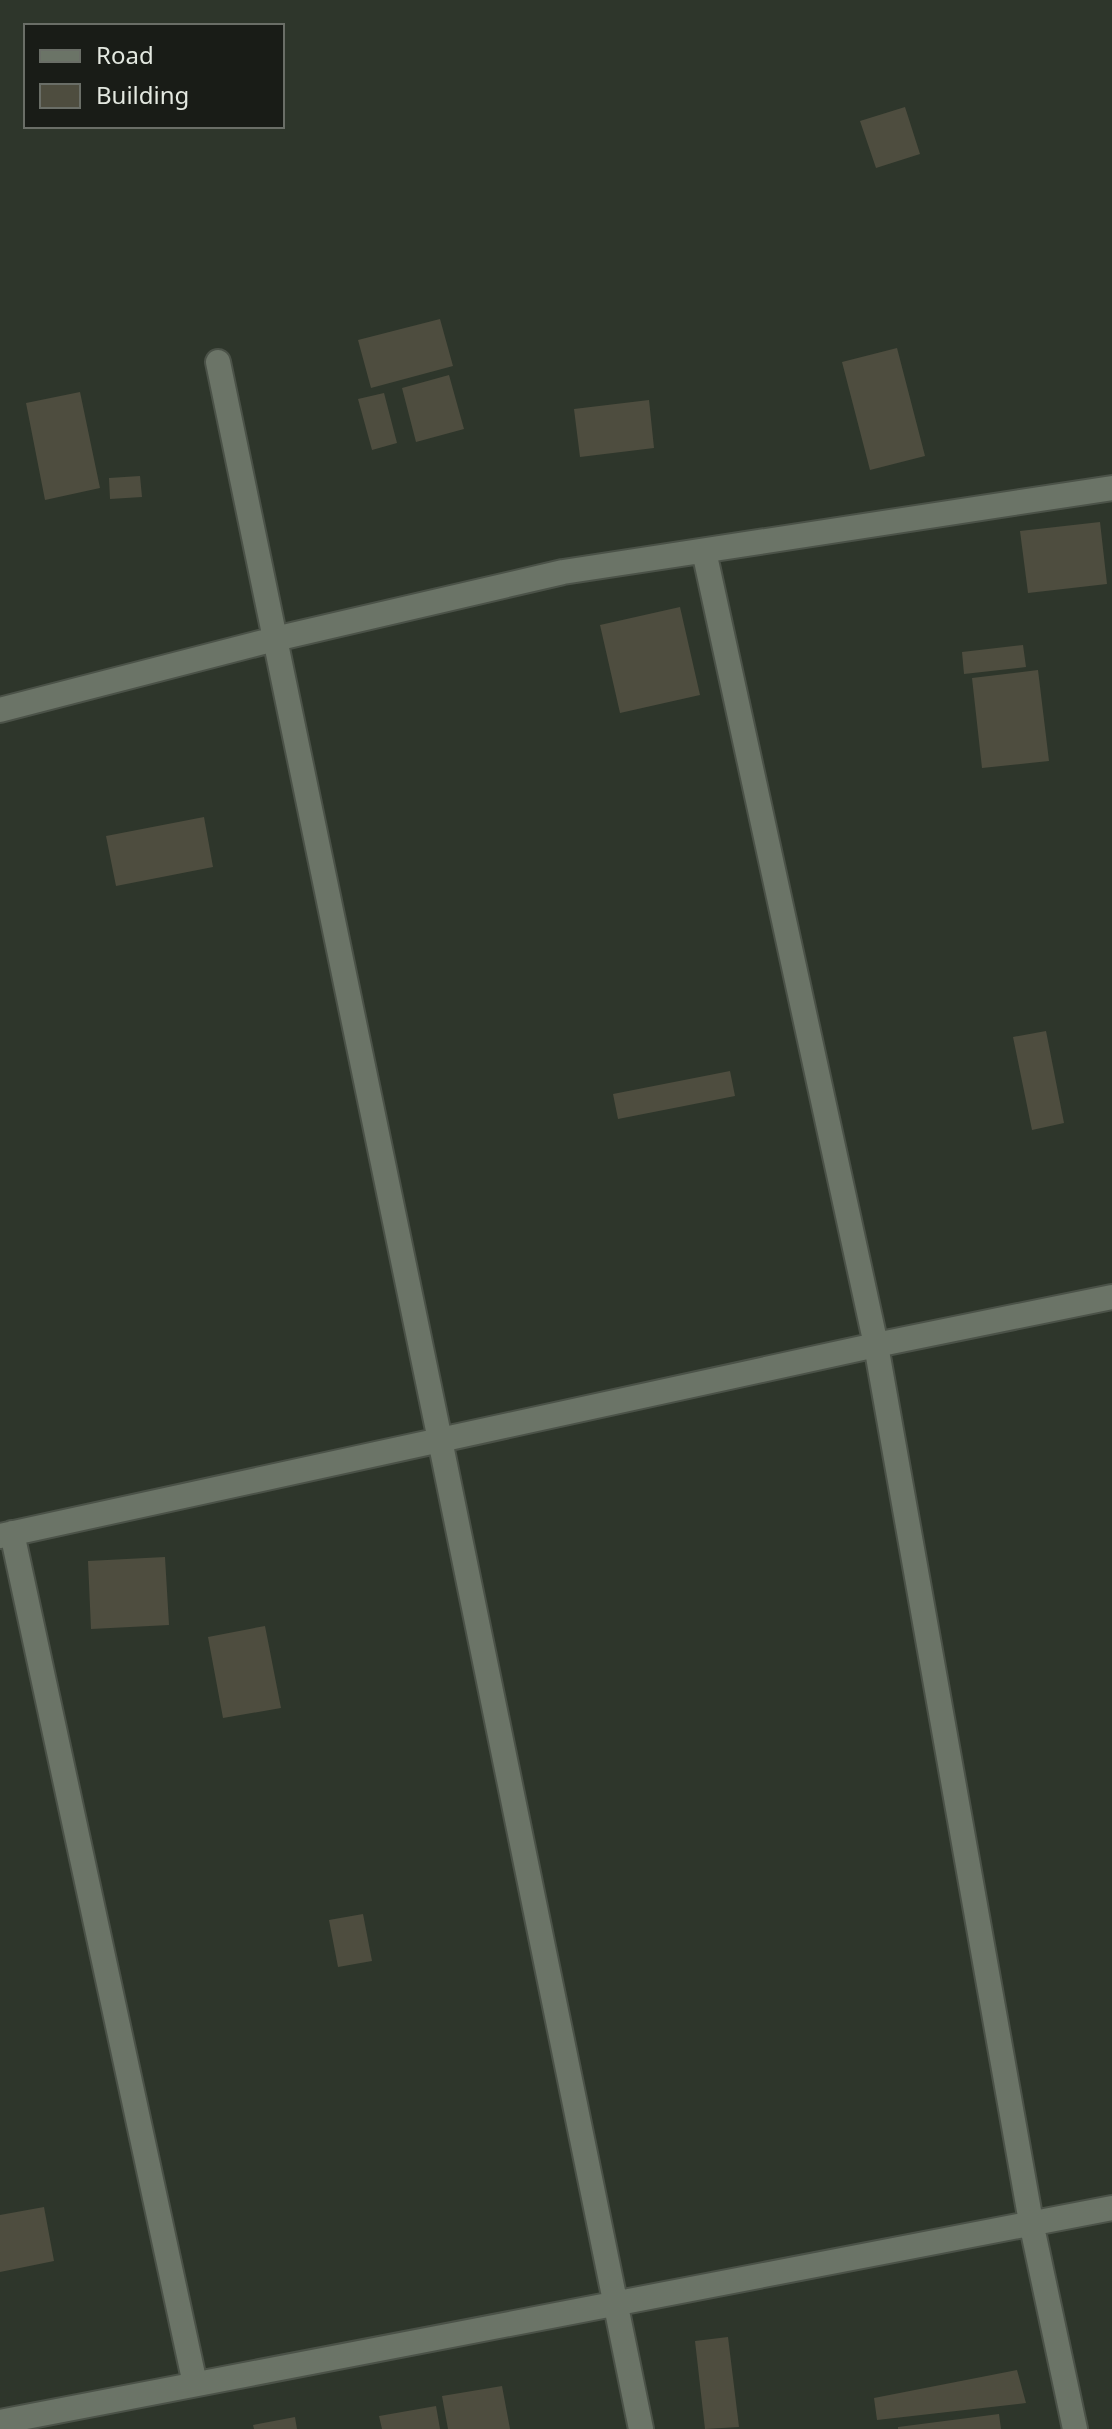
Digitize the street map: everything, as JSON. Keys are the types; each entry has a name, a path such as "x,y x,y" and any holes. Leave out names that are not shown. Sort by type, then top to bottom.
{"street":[{"path":"218,362 641,2429"},
{"path":"0,710 275,639 563,572 1112,488"},
{"path":"704,551 876,1345 1031,2222 1075,2429"},
{"path":"195,2384 6,1535 876,1345 1112,1297"},
{"path":"0,2422 1112,2208"}],"building":[{"path":"905,107 920,154 876,168 860,121"},
{"path":"440,319 453,366 371,388 358,340"},
{"path":"897,348 925,456 870,470 842,362"},
{"path":"449,375 464,429 416,442 402,388"},
{"path":"80,392 100,488 45,500 26,403"},
{"path":"384,393 397,443 372,450 358,399"},
{"path":"649,400 654,448 580,457 574,409"},
{"path":"140,476 142,497 110,499 109,478"},
{"path":"1100,522 1107,584 1028,593 1020,531"},
{"path":"680,607 700,695 620,713 600,625"},
{"path":"1023,645 1026,667 964,674 962,652"},
{"path":"1038,670 1049,761 982,768 972,678"},
{"path":"204,817 213,867 116,886 106,836"},
{"path":"1046,1031 1064,1123 1032,1130 1013,1037"},
{"path":"730,1071 735,1096 618,1119 613,1094"},
{"path":"165,1557 169,1625 91,1629 88,1561"},
{"path":"265,1626 281,1708 223,1718 208,1637"},
{"path":"363,1914 372,1961 338,1967 329,1920"},
{"path":"44,2207 54,2261 0,2272 0,2215"},
{"path":"728,2337 739,2427 705,2429 695,2341"},
{"path":"1017,2370 1026,2403 877,2420 874,2398"},
{"path":"502,2386 510,2429 448,2429 442,2396"},
{"path":"436,2406 440,2429 382,2429 379,2416"},
{"path":"999,2414 1001,2429 898,2429 898,2427"},
{"path":"295,2417 297,2429 254,2429 253,2425"}]}
